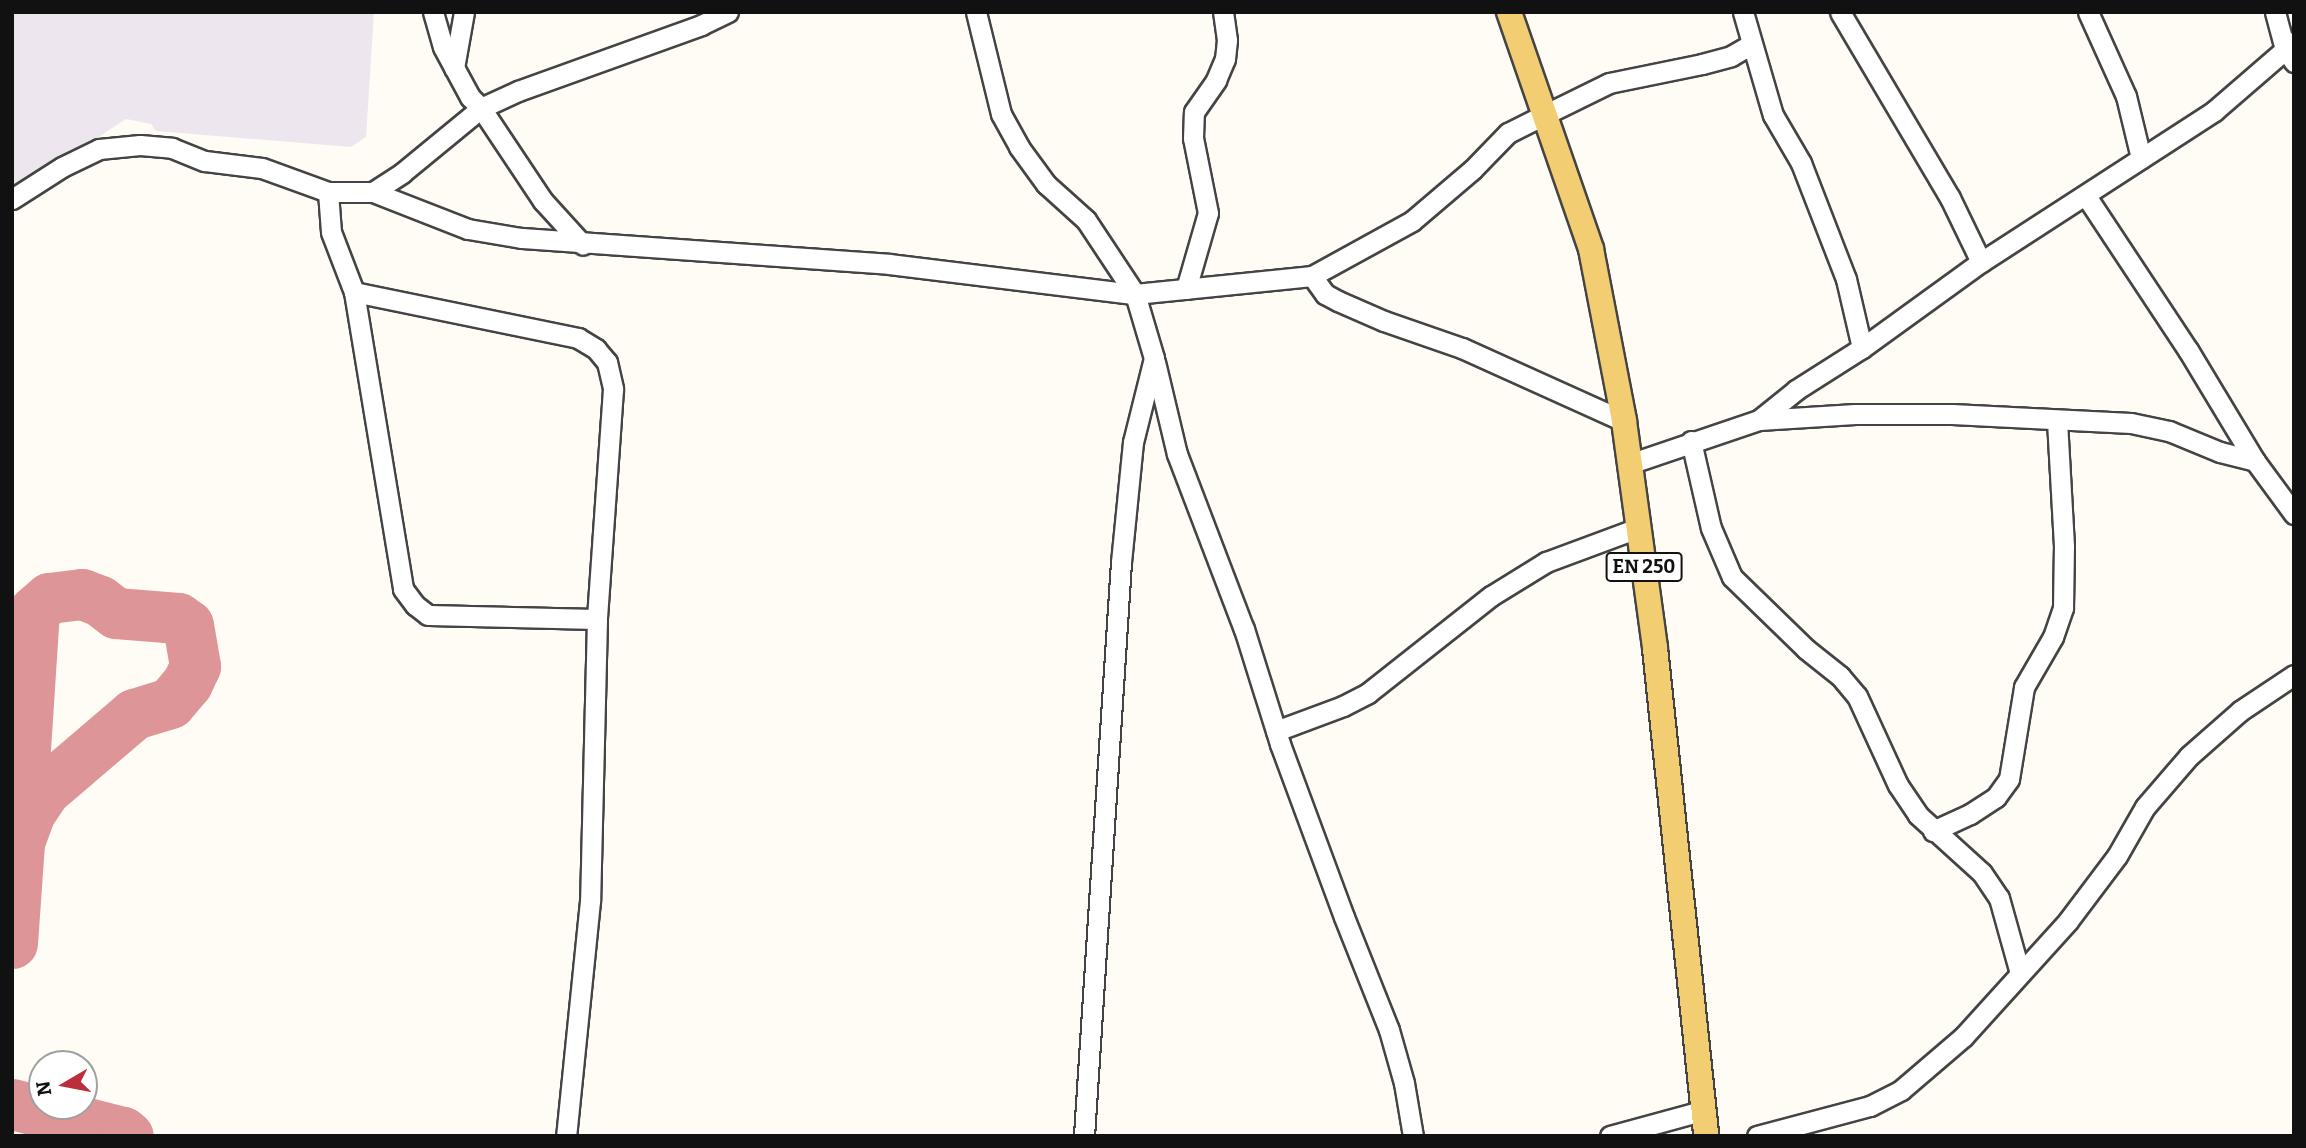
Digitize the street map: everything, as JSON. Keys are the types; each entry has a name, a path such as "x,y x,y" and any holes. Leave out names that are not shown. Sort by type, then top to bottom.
{"main road":[{"name":"EN 250","path":"1509,12 1591,249 1624,421 1655,648 1706,1136"}],"street":[{"path":"433,12 443,47 470,97 481,108 543,201 583,245"},
{"path":"454,68 464,12"},
{"path":"373,192 402,173 481,108 518,91 701,25 727,12"},
{"path":"976,12 1002,114 1019,147 1045,184 1086,220 1135,294 1154,358 1177,454 1244,629 1276,731 1389,1030 1404,1083 1413,1136"},
{"path":"1186,289 1208,213 1193,138 1195,112 1216,80 1225,59 1227,40 1223,12"},
{"path":"1742,12 1773,115 1801,163 1846,279 1863,348"},
{"path":"1840,12 1950,198 1980,262"},
{"path":"2088,12 2126,96 2141,158"},
{"path":"1759,420 1796,390 1863,348 1980,262 2214,111 2291,51 2275,12"},
{"path":"12,199 62,167 99,149 140,145 172,148 205,161 262,168 328,192 373,192 468,229 583,245 736,252 889,264 1135,294 1312,276 1412,220 1472,170 1508,134 1544,115 1609,83 1702,64 1731,56 1752,44"},
{"path":"328,192 331,232 354,292 403,589 415,605 428,615 597,619"},
{"path":"2085,196 2188,350 2255,461 2291,504"},
{"path":"1312,276 1325,294 1338,301 1384,321 1462,348 1624,421"},
{"path":"354,292 578,338 596,349 607,362 613,389 597,619 590,901 566,1136"},
{"path":"1084,1136 1121,562 1133,442 1154,358"},
{"path":"1629,464 1759,420 1855,414 1952,414 2131,423 2169,431 2220,453 2255,461"},
{"path":"1933,831 1970,814 1996,797 2008,779 2024,687 2053,637 2063,608 2064,546 2057,420"},
{"path":"1691,441 1711,528 1732,577 1806,649 1840,676 1857,695 1898,785 1918,815 1982,873 1998,898 2020,973"},
{"path":"1276,731 1343,706 1368,693 1491,596 1546,562 1638,528"},
{"path":"1757,1136 1870,1106 1901,1090 1963,1037 2068,922 2117,856 2145,807 2189,756 2241,711 2294,675"},
{"path":"1610,1136 1705,1110"}],"shaded area":[{"path":"12,12 374,12 366,137 351,147 156,131 151,124 126,119 12,194"}],"taxiway":[{"path":"12,943 34,611 49,598 82,594 100,601 116,613 178,618 188,625 195,666 187,683 170,703 134,714 45,790 30,812 19,842"},
{"path":"12,1104 123,1132 128,1136"}]}
